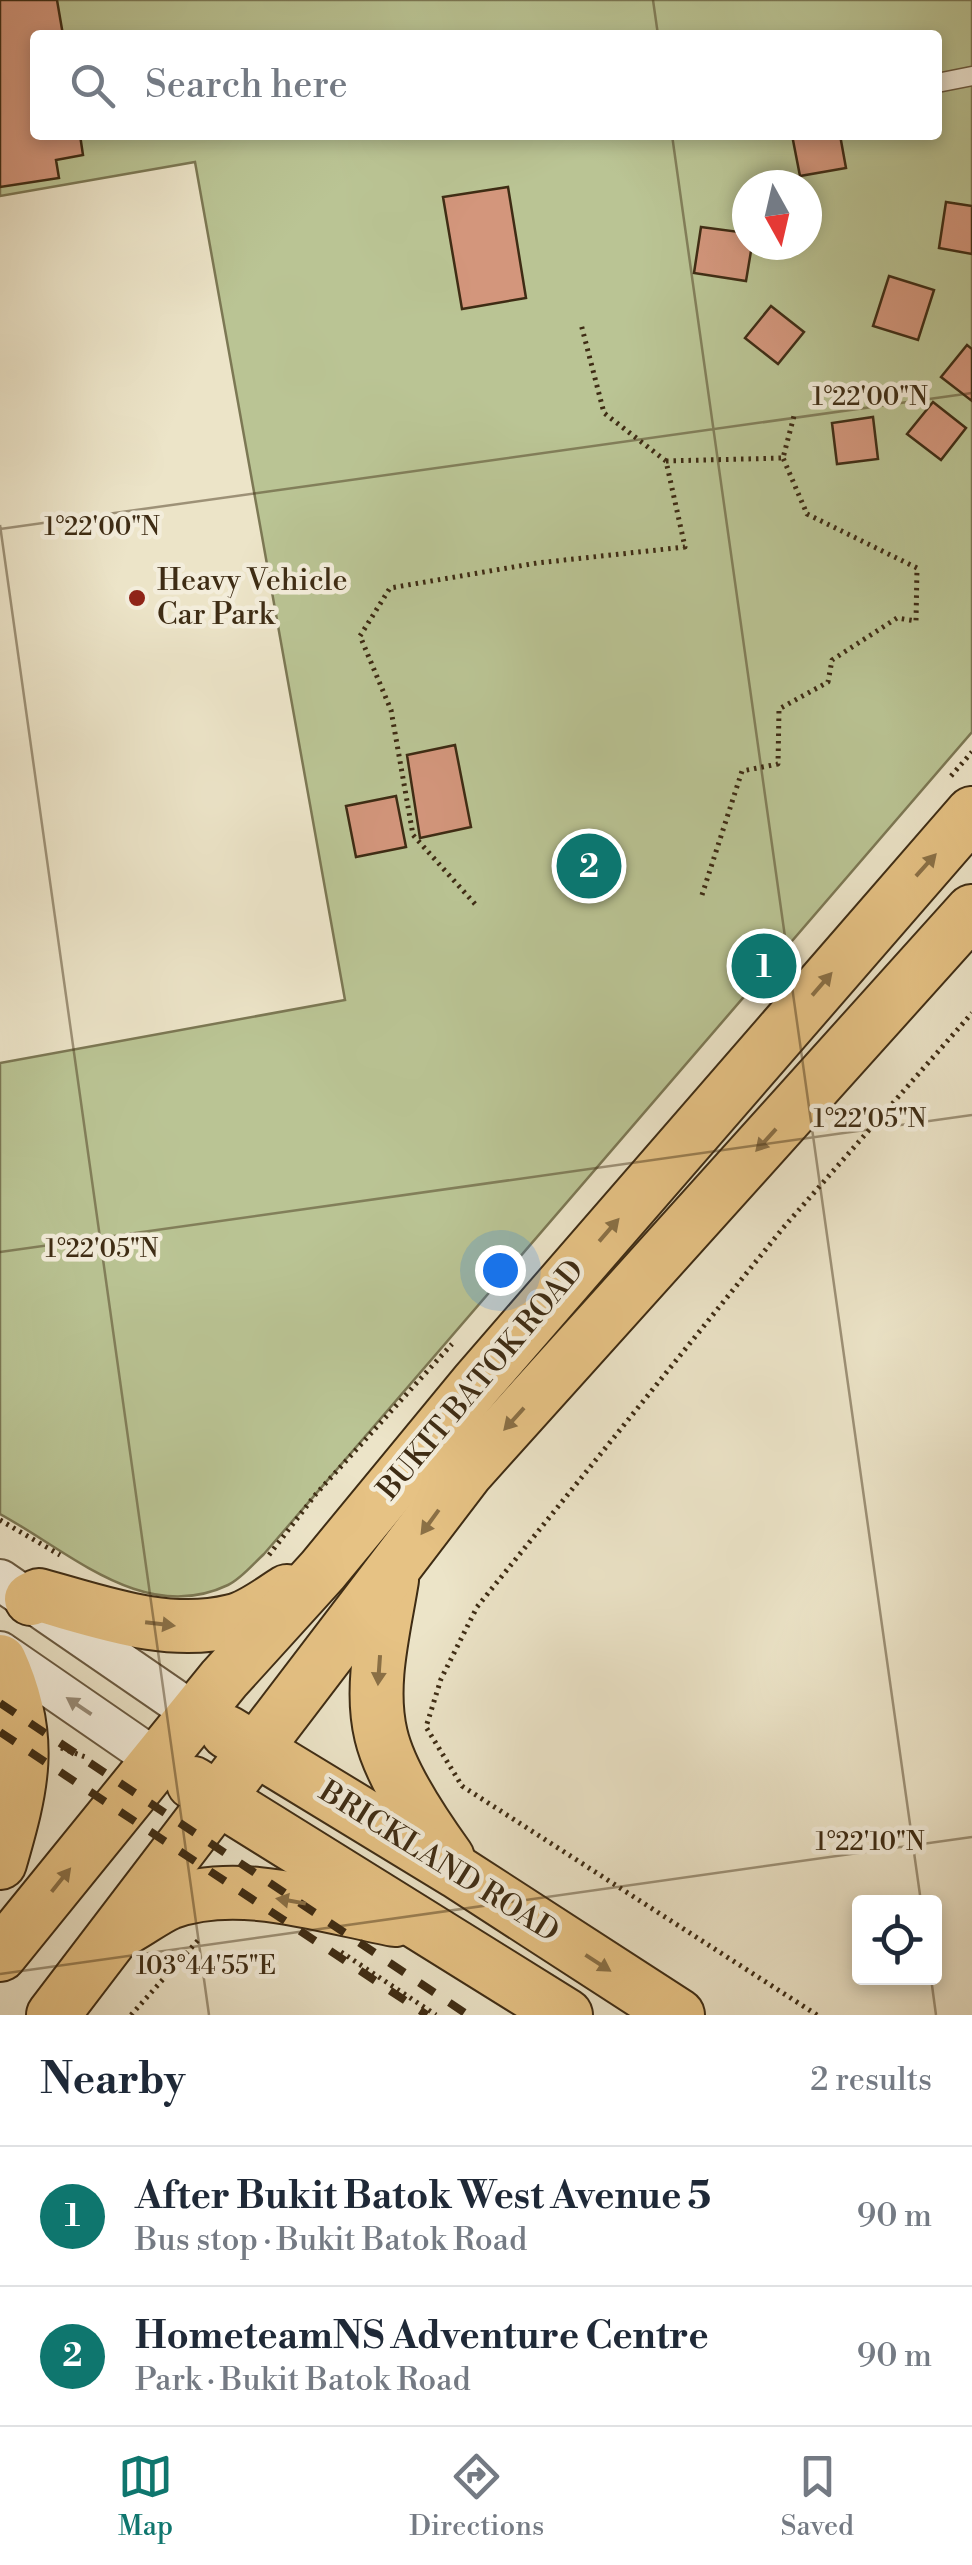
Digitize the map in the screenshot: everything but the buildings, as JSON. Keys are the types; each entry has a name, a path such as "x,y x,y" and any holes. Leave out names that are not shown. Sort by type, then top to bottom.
{"main road":[{"name":"BUKIT BATOK ROAD","path":"0,1955 196,1714 324,1570 959,797"},
{"name":"BUKIT BATOK ROAD","path":"53,2015 394,1573 467,1472 972,912"},
{"path":"16,1589 129,1619 192,1626 236,1621 324,1570"},
{"path":"394,1573 378,1680 381,1737 423,1823 457,1872"},
{"path":"0,1661 14,1691 24,1781 0,1863"},
{"name":"BRICKLAND ROAD","path":"196,1714 457,1872 678,2015"},
{"name":"BRICKLAND ROAD","path":"158,1761 566,2015"},
{"path":"117,1934 169,1903 218,1893 261,1896 422,1925"}],"street":[{"path":"16,1589 196,1714"},
{"path":"0,1652 158,1761"}],"lane":[{"path":"942,82 972,76"}],"path":[{"path":"581,324 604,414 666,461 783,458"},
{"path":"702,895 742,771 778,764 779,709 828,682 832,660 897,618 916,621 917,568 807,514 783,458 794,416"},
{"path":"475,904 413,835 392,710 360,636 390,588 537,563 685,547 666,461"},
{"path":"959,797 972,752"},
{"path":"817,2015 462,1786 426,1727 441,1679 477,1607 783,1228 972,1013"},
{"path":"262,1564 316,1494 462,1332"},
{"path":"0,1520 75,1564"},
{"path":"130,2015 205,1933"},
{"path":"328,1943 436,2015"}],"green space":[{"path":"0,0 972,0 972,732 264,1554 233,1582 197,1595 167,1596 138,1590 81,1564 0,1514 0,1063 345,1000 195,162 0,196"}],"railway":[{"path":"0,1703 468,2015"},
{"path":"0,1732 427,2015"}],"place":[{"name":"Heavy Vehicle Car Park","path":"137,598"},
{"name":"HometeamNS Adventure Centre","path":"589,866"},
{"name":"After Bukit Batok West Avenue 5","path":"764,966"}]}
